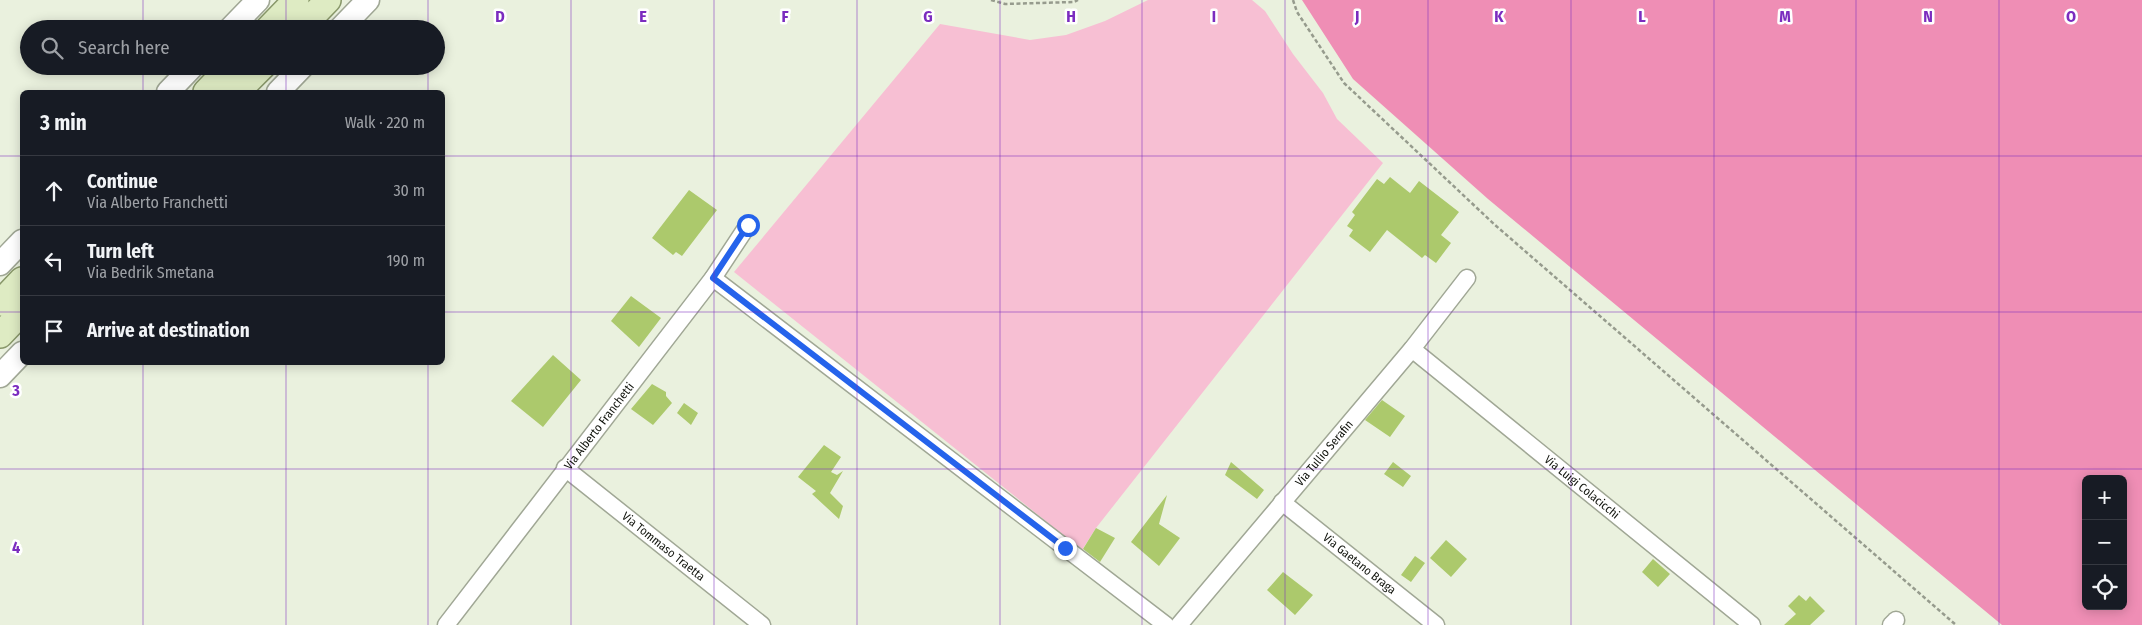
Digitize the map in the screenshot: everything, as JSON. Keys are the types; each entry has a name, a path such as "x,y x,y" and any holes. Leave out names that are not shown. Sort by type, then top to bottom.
{"main road":[{"path":"277,20 296,0"},
{"path":"309,20 328,0"},
{"path":"208,90 222,75"},
{"path":"239,90 254,75"},
{"path":"0,303 20,282"},
{"path":"0,335 20,314"}],"street":[{"path":"239,20 258,0"},
{"path":"349,20 368,0"},
{"path":"170,90 184,75"},
{"path":"280,90 294,75"},
{"name":"Via Alberto Franchetti","path":"446,625 713,278 748,225"},
{"path":"0,264 20,243"},
{"path":"713,278 1166,625"},
{"name":"Via Tullio Serafin","path":"1179,625 1412,349 1467,278"},
{"name":"Via Luigi Colacicchi","path":"1412,349 1752,625"},
{"path":"0,376 20,356"},
{"name":"Via Tommaso Traetta","path":"565,468 762,625"},
{"name":"Via Gaetano Braga","path":"1282,502 1436,625"}],"path":[{"path":"991,0 1005,4 1074,2 1078,0"},
{"path":"1292,0 1344,83 1502,232 1956,625"}],"shaded area":[{"path":"1148,0 1252,0 1265,11 1293,54 1323,93 1337,119 1383,163 1096,528 1082,550 734,272 940,24 1030,40 1066,35 1105,21"},
{"path":"1302,0 2142,0 2142,625 2002,625 1488,199 1353,79"}],"building":[{"path":"1390,177 1410,193 1419,181 1459,212 1441,235 1451,243 1436,263 1425,255 1422,258 1387,230 1370,252 1349,236 1353,230 1347,226 1355,215 1352,212 1377,179 1384,184"},
{"path":"689,190 717,210 682,256 676,252 673,255 652,238"},
{"path":"631,296 661,318 639,347 611,321"},
{"path":"553,355 581,380 543,427 511,401"},
{"path":"652,384 666,392 666,396 672,403 653,425 631,409"},
{"path":"1382,400 1405,416 1390,437 1365,420"},
{"path":"684,403 698,413 691,425 677,413"},
{"path":"824,445 841,457 831,472 837,475 843,471 830,493 843,506 839,519 812,494 816,491 798,477"},
{"path":"1231,462 1264,490 1257,499 1225,475"},
{"path":"1393,462 1411,476 1403,487 1384,474"},
{"path":"1167,495 1159,524 1180,538 1159,566 1131,542"},
{"path":"1096,528 1115,538 1100,562 1083,549"},
{"path":"1446,540 1467,559 1451,577 1430,558"},
{"path":"1415,556 1425,563 1411,582 1401,575"},
{"path":"1653,559 1670,574 1658,587 1642,572"},
{"path":"1283,572 1313,595 1295,615 1267,590"},
{"path":"1799,595 1806,601 1810,596 1825,611 1810,625 1784,625 1796,614 1788,606"}],"route":[{"path":"748,225 713,278 1065,548"}]}
